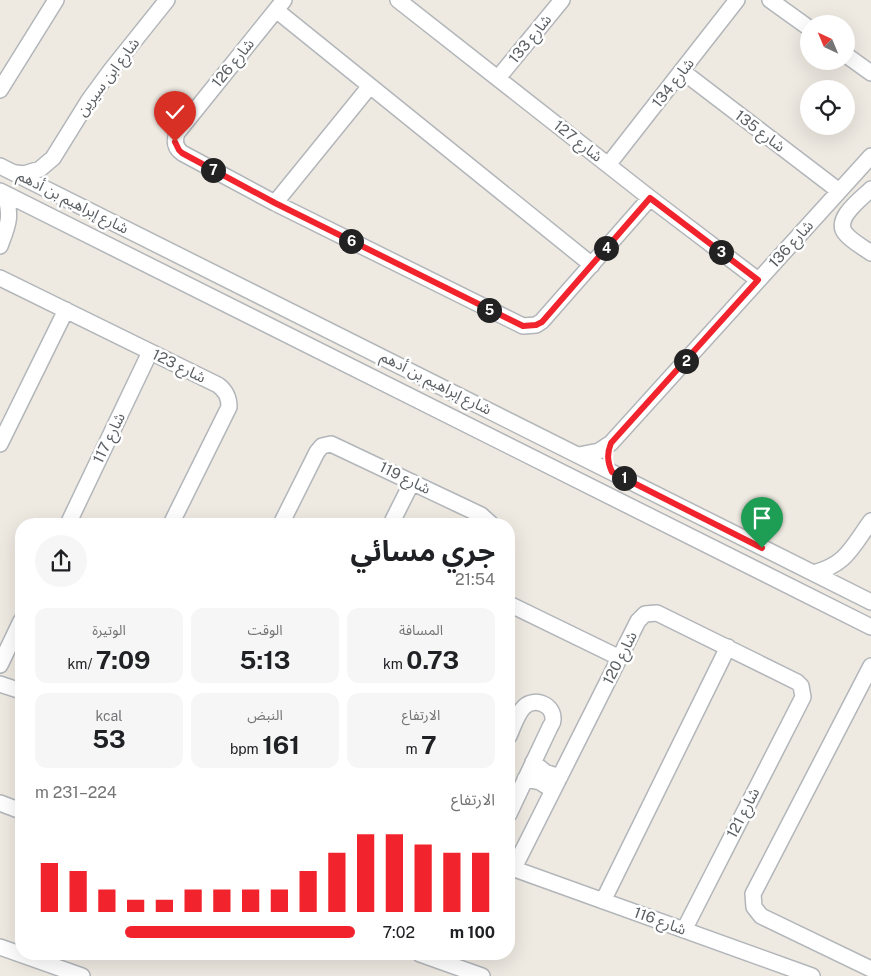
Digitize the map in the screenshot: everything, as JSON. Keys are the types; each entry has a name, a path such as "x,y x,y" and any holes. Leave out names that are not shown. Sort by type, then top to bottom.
{"street":[{"path":"0,90 6,68 56,0"},
{"name":"شارع ابن سيرين","path":"16,173 24,174 40,169 53,158 95,92 167,0"},
{"name":"شارع 127","path":"398,0 650,198 758,280"},
{"name":"شارع 133","path":"498,78 562,0"},
{"name":"شارع 134","path":"608,165 737,0"},
{"path":"770,0 800,22"},
{"name":"شارع 126","path":"592,265 370,86 280,5 178,133 175,142 182,153 275,203 523,326 536,325 542,322 592,265 650,198"},
{"path":"855,61 871,73"},
{"name":"شارع 135","path":"682,71 839,191"},
{"path":"275,203 370,86"},
{"name":"شارع 136","path":"578,455 599,451 611,443 871,156"},
{"path":"53,158 51,176 57,194"},
{"name":"شارع إبراهيم بن أدهم","path":"0,166 871,602"},
{"path":"871,189 843,217 842,226 848,236 871,253"},
{"path":"0,246 9,223 8,208 2,193"},
{"name":"شارع إبراهيم بن أدهم","path":"2,193 871,627"},
{"path":"9,223 40,211"},
{"name":"شارع 123","path":"0,278 218,385 225,391 230,407 174,518"},
{"path":"0,444 66,310"},
{"path":"288,336 294,333 299,326 298,314"},
{"path":"319,352 316,346 316,339 322,331 329,330"},
{"name":"شارع 117","path":"71,518 150,352"},
{"path":"611,443 608,454 609,466 612,472"},
{"name":"شارع 119","path":"284,518 317,452 325,445 334,444 486,518"},
{"path":"395,518 412,482"},
{"path":"813,573 829,568 843,560 871,522"},
{"path":"843,560 841,576 846,590"},
{"path":"515,607 620,658"},
{"name":"شارع 120","path":"515,860 641,617 649,613 657,613 728,647 797,682 801,686 803,697"},
{"path":"0,665 15,634"},
{"path":"603,901 728,647"},
{"path":"871,666 753,894 754,907 761,916 871,969"},
{"path":"0,684 15,689"},
{"name":"شارع 121","path":"684,930 803,697"},
{"path":"515,724 523,708 530,703 538,702 546,705 551,712 553,720 515,801"},
{"path":"533,762 556,783"},
{"path":"525,780 556,783"},
{"path":"0,803 15,809"},
{"name":"شارع 116","path":"515,869 812,976"},
{"path":"0,947 15,952"},
{"path":"36,960 77,975"},
{"path":"437,960 482,976"}],"route":[{"path":"175,142 182,153 275,203 523,326 536,325 542,322 650,198 758,280 611,443 608,454 609,466 612,472 762,548"}]}
